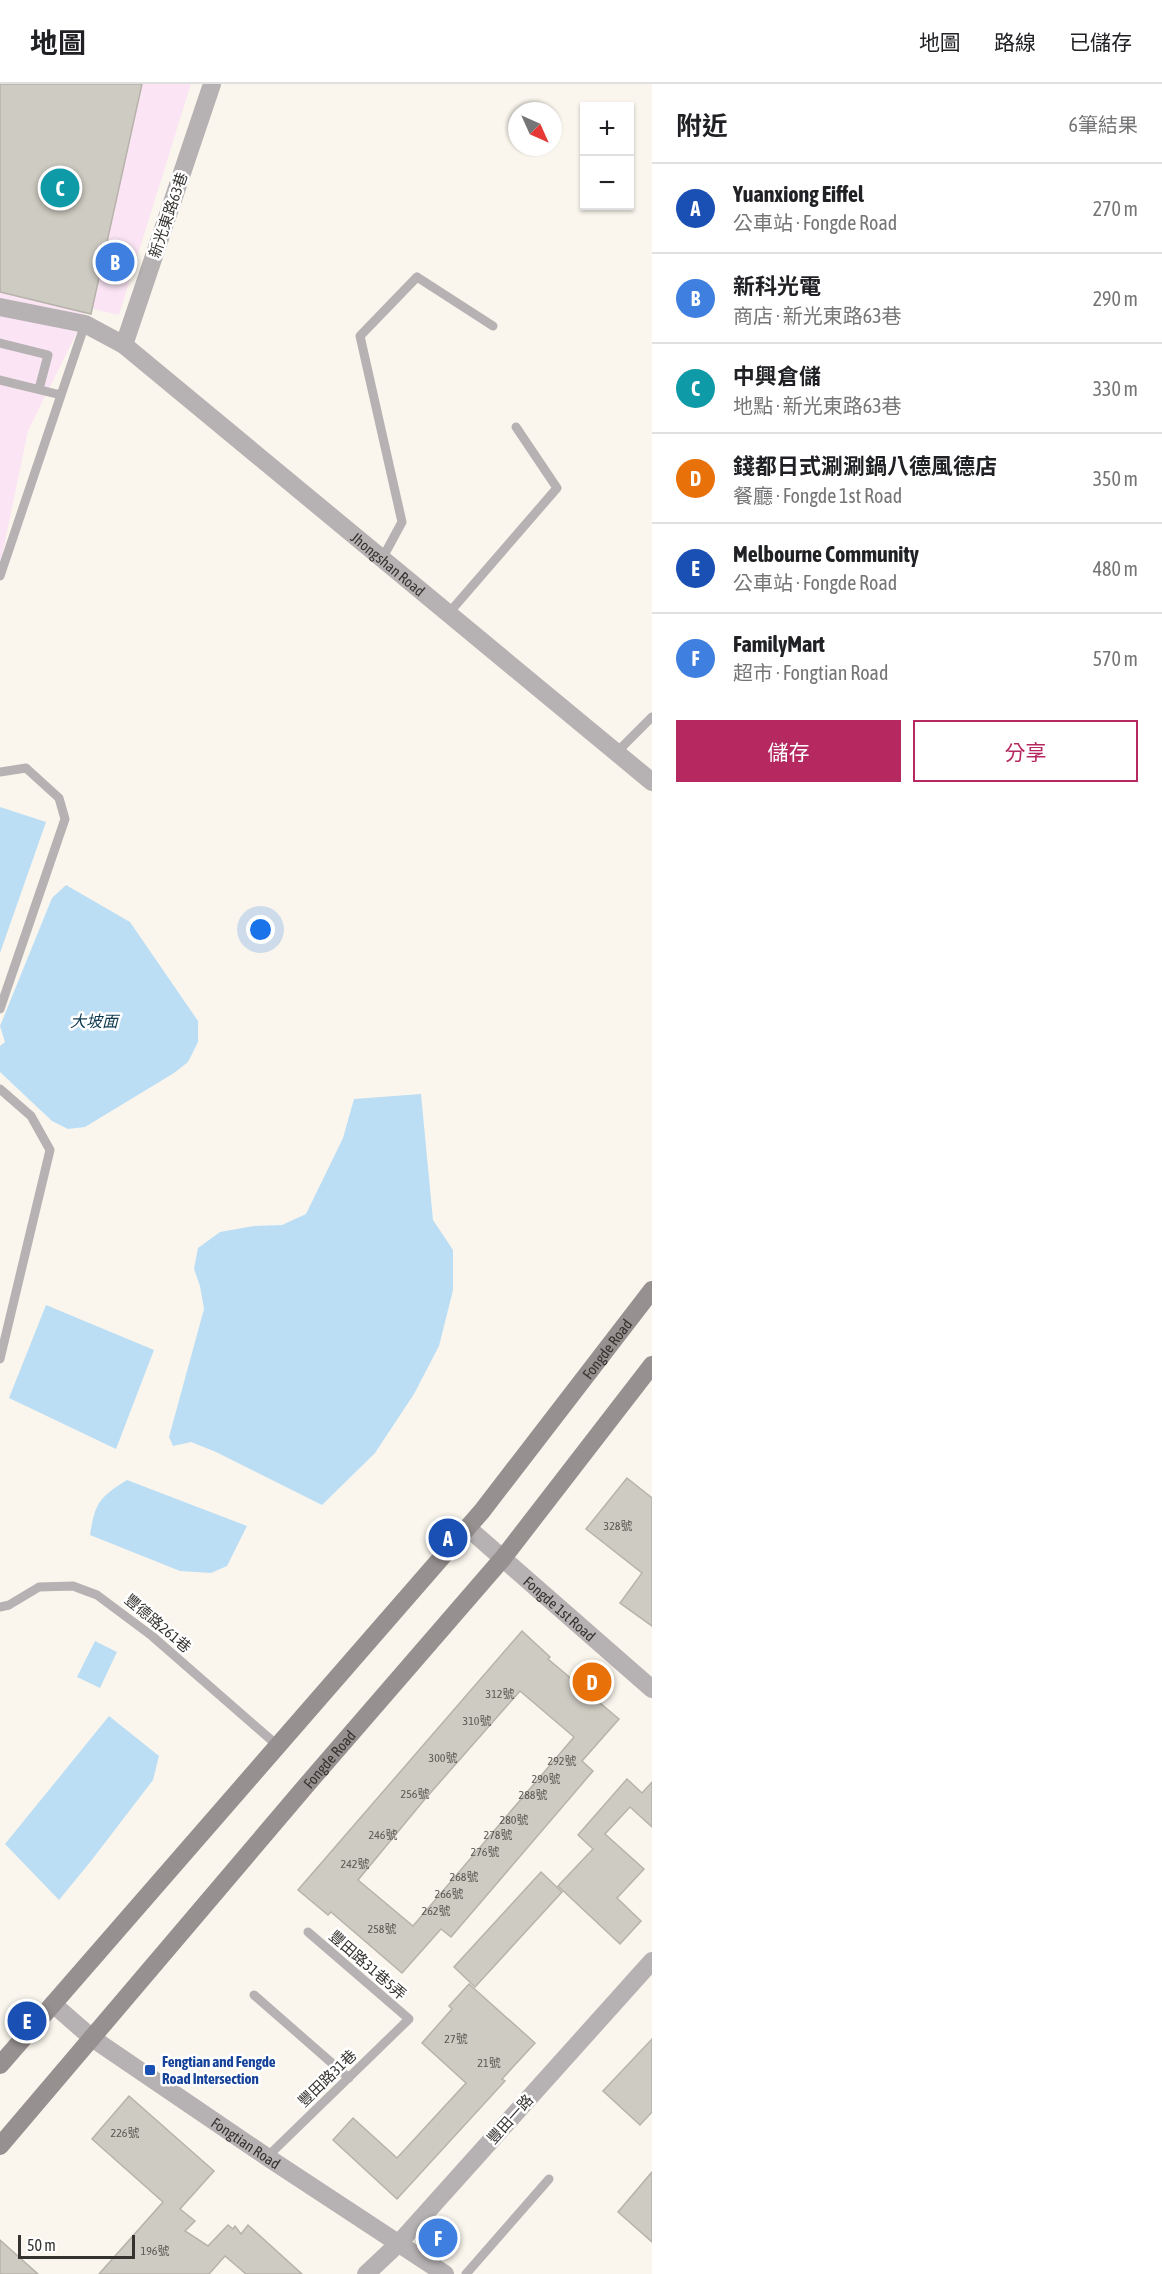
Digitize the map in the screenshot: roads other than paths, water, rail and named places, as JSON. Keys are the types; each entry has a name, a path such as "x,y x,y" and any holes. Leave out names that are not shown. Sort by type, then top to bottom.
{"main road":[{"name":"Fongde Road","path":"0,2065 468,1528 652,1290"},
{"name":"Fongde Road","path":"0,2146 503,1558 652,1365"}],"street":[{"name":"新光東路63巷","path":"124,345 212,84"},
{"name":"Jhongshan Road","path":"0,306 85,324 124,345 652,782"},
{"name":"Fongde 1st Road","path":"468,1528 652,1689"},
{"name":"豐田一路","path":"366,2274 399,2243 652,1961"},
{"name":"Fongtian Road","path":"53,2004 92,2038 445,2274"}],"lane":[{"path":"382,559 402,522 360,336 417,278 493,326"},
{"path":"0,576 85,324"},
{"path":"0,343 48,355 39,389"},
{"path":"0,380 61,395"},
{"path":"448,614 557,488 516,427"},
{"path":"616,753 652,717"},
{"path":"0,772 26,768 59,798 65,819 0,1009"},
{"path":"0,1089 31,1116 50,1150 0,1359"},
{"name":"豐德路261巷","path":"0,1606 9,1605 39,1587 73,1586 97,1595 152,1636 277,1745"},
{"name":"豐田路31巷5弄","path":"308,1932 409,2019"},
{"path":"254,1995 349,2078"},
{"name":"豐田路31巷","path":"267,2157 409,2019"},
{"path":"466,2274 549,2179"}],"water":[{"path":"0,807 46,822 0,953"},
{"name":"大坡面","path":"66,885 130,922 198,1021 198,1042 188,1062 174,1073 85,1127 68,1129 52,1121 0,1072 0,1046 5,1042 0,1026 52,898"},
{"path":"421,1094 433,1220 453,1250 453,1290 439,1346 414,1394 375,1453 322,1505 216,1452 191,1442 173,1446 169,1437 204,1309 194,1269 198,1248 220,1232 254,1226 282,1225 306,1214 343,1138 354,1099"},
{"path":"46,1305 154,1350 116,1449 9,1398"},
{"path":"127,1480 247,1526 227,1566 211,1573 180,1571 90,1535 94,1515 100,1502"},
{"path":"95,1641 117,1652 100,1688 77,1677"},
{"path":"109,1716 159,1756 153,1780 59,1900 5,1844"}],"place":[{"name":"中興倉儲","path":"60,188"},
{"name":"新科光電","path":"115,262"},
{"name":"Yuanxiong Eiffel","path":"448,1538"},
{"name":"錢都日式涮涮鍋八德風德店","path":"592,1682"},
{"name":"Melbourne Community","path":"27,2021"},
{"name":"Fengtian and Fengde Road Intersection","path":"150,2070"},
{"name":"FamilyMart","path":"438,2238"}]}
